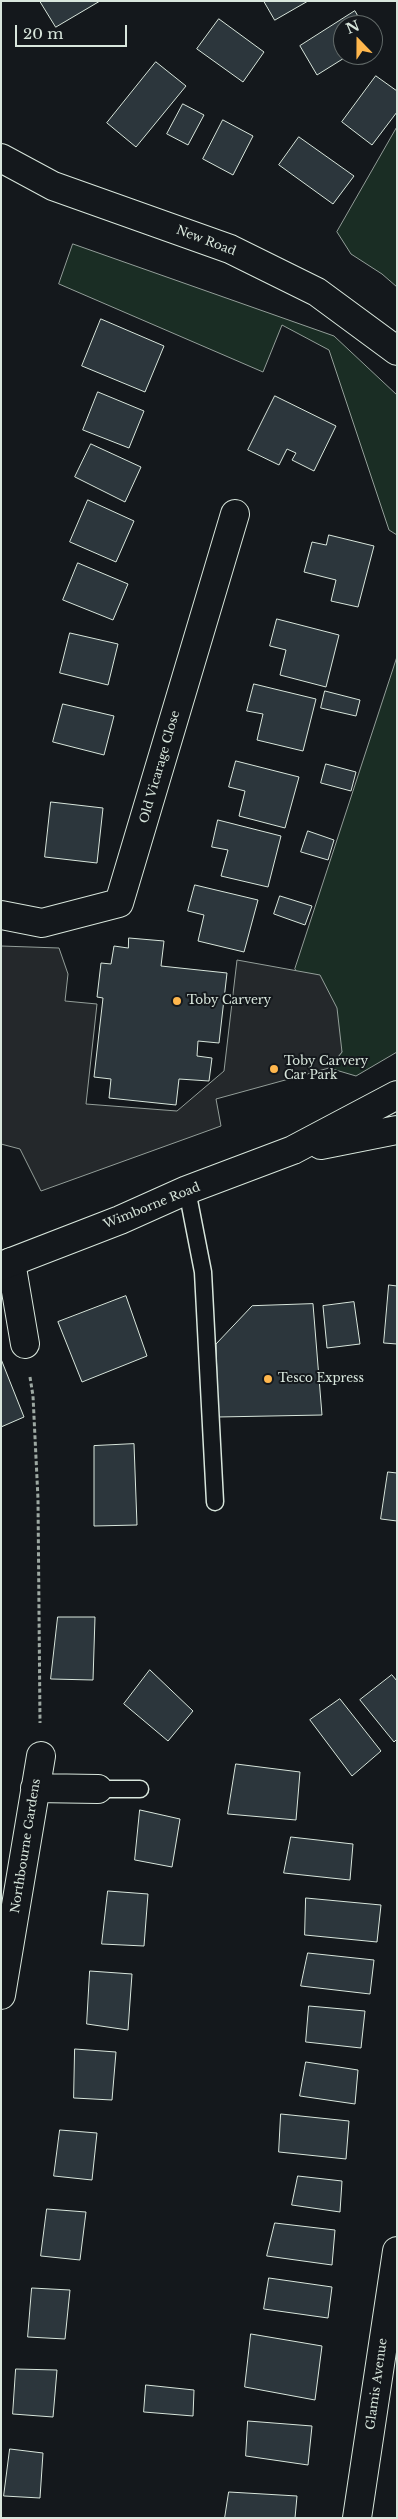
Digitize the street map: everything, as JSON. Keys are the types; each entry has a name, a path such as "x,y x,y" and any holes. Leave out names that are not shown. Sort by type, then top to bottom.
{"street":[{"name":"New Road","path":"1,158 53,186 230,248 317,292 397,351"},
{"name":"Old Vicarage Close","path":"1,916 42,923 120,903 234,514"},
{"name":"Wimborne Road","path":"25,1344 6,1264 120,1220 187,1190 293,1150 397,1095"},
{"name":"Wimborne Road","path":"293,1150 397,1130"},
{"name":"Northbourne Gardens","path":"1,1995 41,1756"},
{"path":"35,1788 98,1789"},
{"name":"Glamis Avenue","path":"357,2518 397,2251"}],"lane":[{"path":"187,1190 203,1272 215,1502"},
{"path":"98,1789 140,1790"}],"path":[{"path":"25,1344 33,1396 38,1499 41,1756"}],"green space":[{"path":"397,127 397,287 382,274 351,254 337,232"},
{"path":"73,244 334,336 397,395 397,535 389,530 329,350 282,325 263,372 59,284"},
{"path":"397,657 397,1052 356,1076 329,1068 342,1052 295,969"}],"shaded area":[{"name":"Toby Carvery Car Park","path":"1,946 59,948 68,974 65,1001 97,1004 86,1104 177,1111 224,1071 237,960 320,975 337,1008 342,1052 329,1068 216,1099 221,1126 41,1191 20,1149 1,1144"}],"building":[{"path":"40,1 100,1 56,27"},
{"path":"264,1 308,1 275,20"},
{"path":"355,11 357,15 349,15"},
{"path":"219,19 264,52 243,82 197,49"},
{"path":"333,25 333,65 317,75 300,46"},
{"path":"156,62 186,86 136,147 107,123"},
{"path":"376,76 397,91 397,112 372,145 342,122"},
{"path":"183,104 204,115 188,145 167,134"},
{"path":"223,120 253,136 233,175 203,159"},
{"path":"299,137 354,176 333,204 279,165"},
{"path":"101,319 164,346 145,392 82,366"},
{"path":"98,392 144,411 129,448 83,430"},
{"path":"275,396 336,426 314,471 292,460 296,453 287,449 279,465 248,450"},
{"path":"91,444 141,467 125,502 75,477"},
{"path":"88,500 134,521 116,562 70,542"},
{"path":"329,535 374,546 358,607 331,601 336,580 304,572 312,542 326,545"},
{"path":"78,563 128,584 113,620 63,600"},
{"path":"277,619 339,635 326,687 280,675 286,650 270,646"},
{"path":"70,633 118,644 108,685 60,673"},
{"path":"254,684 316,699 303,751 257,740 263,714 247,711"},
{"path":"325,691 360,700 356,716 321,708"},
{"path":"63,704 114,716 104,755 53,742"},
{"path":"236,761 299,777 285,828 239,816 245,791 229,787"},
{"path":"326,764 356,772 351,791 321,783"},
{"path":"51,802 103,808 97,863 45,857"},
{"path":"218,820 281,836 268,887 221,876 228,850 212,847"},
{"path":"308,831 334,840 328,860 301,852"},
{"path":"195,885 258,900 244,952 198,941 204,915 188,911"},
{"path":"280,896 312,906 305,925 274,914"},
{"path":"129,938 164,941 161,966 227,973 219,1043 198,1041 197,1056 212,1058 209,1081 179,1079 176,1105 109,1098 111,1079 94,1077 103,998 97,997 101,963 111,964 114,946 128,948"},
{"path":"389,1285 397,1286 397,1344 384,1343"},
{"path":"126,1296 147,1356 82,1382 58,1322"},
{"path":"354,1302 360,1344 327,1348 323,1306"},
{"name":"Tesco Express","path":"313,1304 322,1415 218,1417 216,1344 252,1306"},
{"path":"1,1359 24,1417 1,1427"},
{"path":"134,1444 137,1525 94,1526 94,1446"},
{"path":"388,1472 397,1473 397,1521 381,1519"},
{"path":"58,1617 95,1617 93,1680 51,1679"},
{"path":"150,1670 193,1711 168,1741 124,1704"},
{"path":"392,1675 397,1681 397,1739 394,1742 360,1700"},
{"path":"340,1699 381,1751 352,1776 310,1720"},
{"path":"236,1764 300,1772 296,1820 228,1814"},
{"path":"140,1810 180,1819 172,1867 135,1860"},
{"path":"291,1837 353,1844 350,1880 284,1873"},
{"path":"108,1891 148,1894 144,1946 102,1944"},
{"path":"306,1898 381,1905 377,1942 305,1935"},
{"path":"308,1953 374,1960 370,1994 301,1986"},
{"path":"90,1971 132,1974 128,2030 87,2024"},
{"path":"309,2006 365,2011 361,2048 306,2042"},
{"path":"75,2049 116,2052 112,2100 74,2098"},
{"path":"306,2062 358,2070 355,2104 300,2096"},
{"path":"281,2114 349,2121 346,2159 279,2152"},
{"path":"60,2130 97,2133 92,2180 54,2176"},
{"path":"298,2176 342,2181 340,2212 292,2205"},
{"path":"47,2209 86,2212 80,2260 41,2256"},
{"path":"275,2223 335,2230 332,2265 267,2256"},
{"path":"269,2278 332,2287 328,2318 264,2309"},
{"path":"32,2288 70,2290 65,2339 28,2337"},
{"path":"251,2334 322,2346 315,2400 245,2387"},
{"path":"16,2369 57,2370 53,2417 13,2414"},
{"path":"146,2385 194,2390 193,2416 144,2412"},
{"path":"248,2421 312,2426 308,2465 246,2456"},
{"path":"10,2449 43,2453 40,2498 4,2496"},
{"path":"229,2492 297,2496 295,2518 225,2518"}],"place":[{"name":"Toby Carvery","path":"177,1001"},
{"name":"Toby Carvery Car Park","path":"274,1069"},
{"name":"Tesco Express","path":"268,1379"}]}
